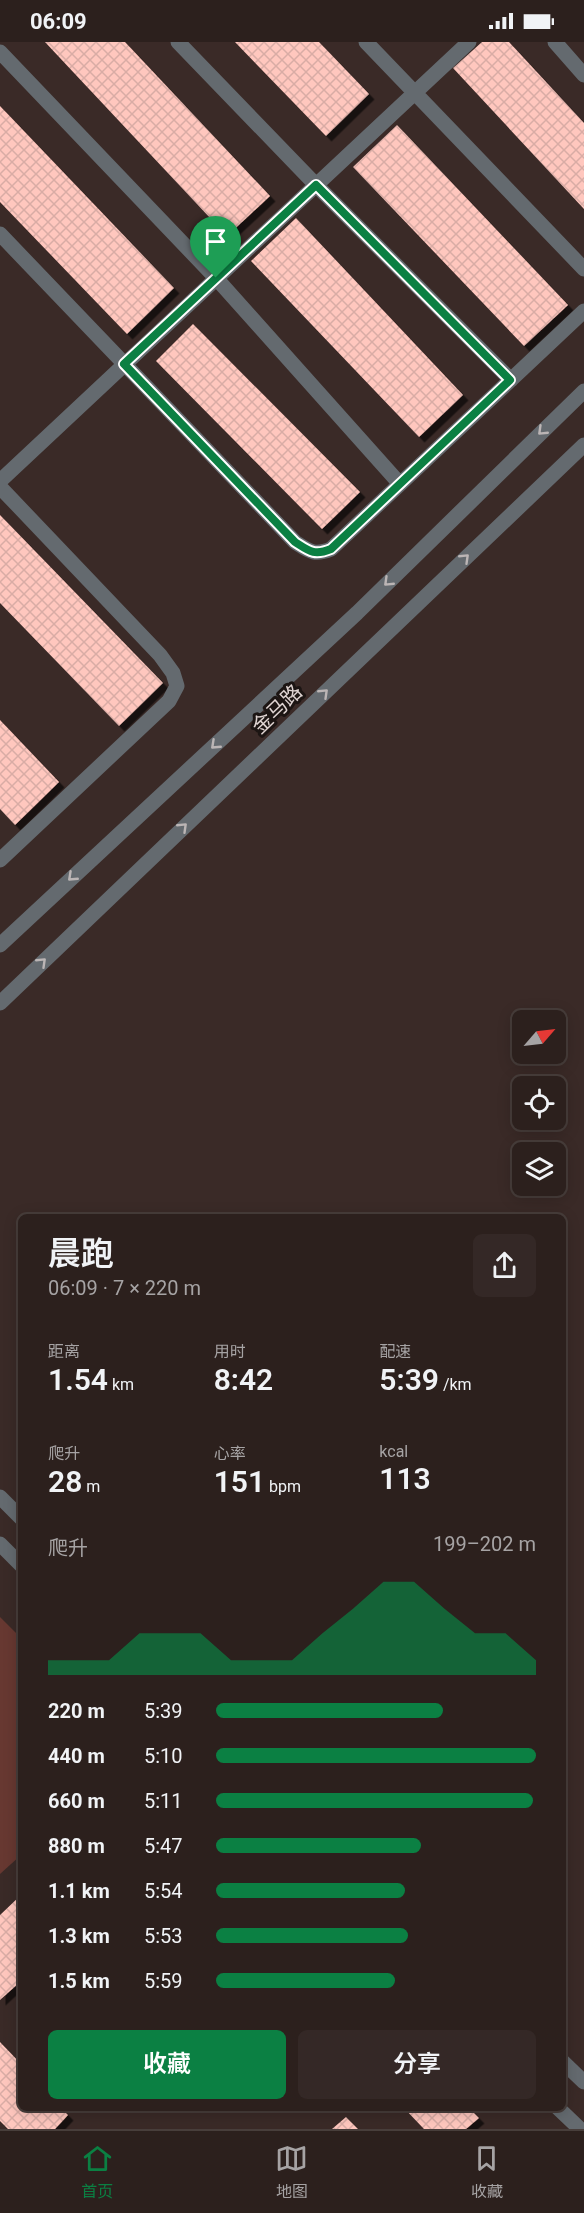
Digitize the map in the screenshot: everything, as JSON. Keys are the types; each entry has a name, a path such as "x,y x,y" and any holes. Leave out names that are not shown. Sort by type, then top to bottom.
{"street":[{"path":"178,42 510,380"},
{"path":"366,42 584,268"},
{"path":"0,481 469,42"},
{"path":"555,42 584,75"},
{"path":"0,52 216,278 400,484"},
{"path":"0,234 295,542 309,551 321,553 331,549 584,311"},
{"name":"金马路","path":"0,945 357,613 584,391"},
{"name":"金马路","path":"0,1002 584,445"},
{"path":"0,487 160,655 173,673 177,686 169,701 0,860"},
{"path":"0,1497 18,1515"},
{"path":"0,1544 18,1562"},
{"path":"566,2065 584,2082"},
{"path":"562,2111 582,2128"}],"shaded area":[{"path":"0,1617 18,1635 18,1858 0,1874"}],"building":[{"path":"45,42 125,42 270,196 227,236"},
{"path":"235,42 319,42 369,94 326,136"},
{"path":"482,42 509,42 584,123 584,209 453,68"},
{"path":"0,106 174,288 127,334 0,202"},
{"path":"397,125 568,305 524,346 353,167"},
{"path":"296,218 463,395 419,437 251,261"},
{"path":"193,324 360,492 322,529 156,361"},
{"path":"0,515 163,683 119,726 0,603"},
{"path":"0,720 59,782 15,825 0,809"},
{"path":"18,1898 18,1984 0,2000 0,1915"},
{"path":"0,2042 18,2061 18,2111 64,2111 68,2115 55,2129 8,2129 0,2121"},
{"path":"407,2111 472,2111 479,2118 466,2129 424,2129"},
{"path":"346,2117 358,2129 332,2129"}],"route":[{"path":"316,185 510,380 331,549 321,553 309,551 295,542 124,364 216,278 316,185"}]}
